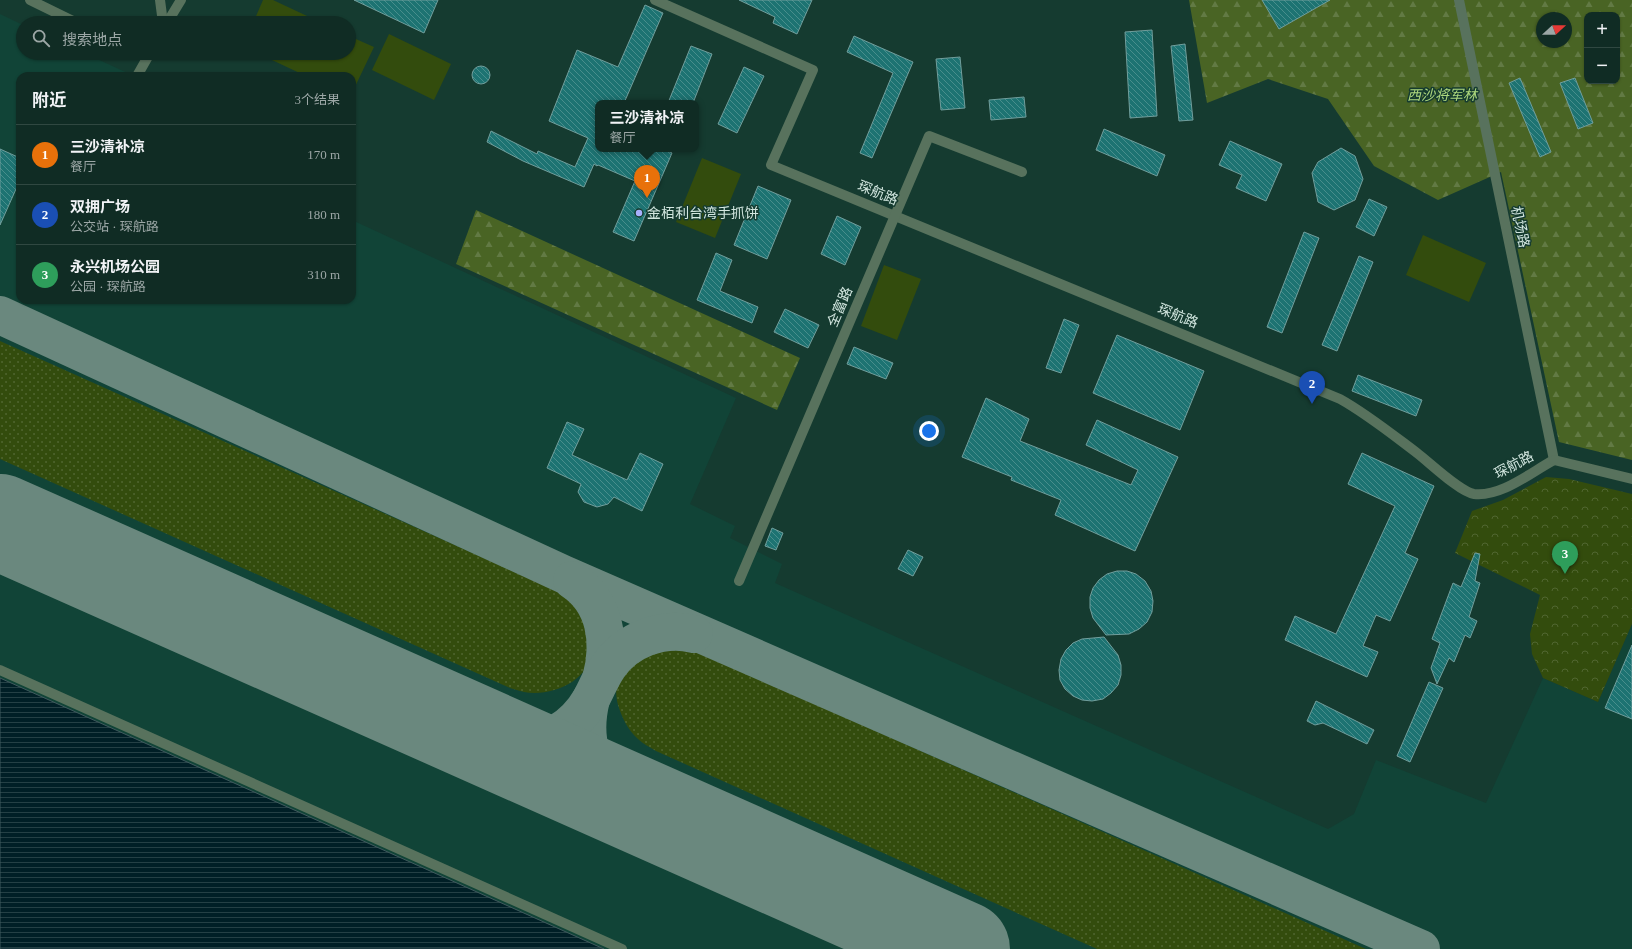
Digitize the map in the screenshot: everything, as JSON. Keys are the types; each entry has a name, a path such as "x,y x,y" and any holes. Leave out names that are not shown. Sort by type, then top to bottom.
{"street":[{"path":"30,0 62,16"},
{"path":"160,0 163,16"},
{"path":"171,16 181,0"},
{"name":"琛航路","path":"654,0 813,70 771,165 1340,399 1418,454 1462,490 1474,494 1503,489 1554,460"},
{"name":"机场路","path":"1459,0 1554,460"},
{"path":"139,72 146,60"},
{"name":"全富路","path":"740,581 929,136 1022,172"},
{"path":"1554,460 1632,479"},
{"path":"0,670 622,949"}],"shaded area":[{"path":"0,14 16,22 16,60 99,60 125,72 16,72 16,304 356,304 356,222 736,398 690,504 735,526 730,538 782,564 775,583 1328,829 1354,814 1376,760 1486,803 1543,678 1598,702 1632,624 1632,949 604,949 0,678"}],"green space":[{"path":"263,0 273,0 307,16 256,16"},
{"name":"西沙将军林","path":"1189,0 1632,0 1632,460 1559,442 1501,172 1438,200 1374,166 1328,99 1268,79 1207,103"},
{"path":"389,34 451,64 434,100 372,70"},
{"path":"356,39 374,47 356,85 356,72 297,72 272,60 356,60"},
{"path":"702,158 741,174 715,238 676,222"},
{"path":"476,210 800,358 777,410 456,264"},
{"path":"1423,235 1486,263 1469,302 1406,275"},
{"path":"884,265 921,279 897,340 861,326"},
{"path":"0,341 555,590 574,605 583,617 592,642 590,661 577,678 557,689 535,693 510,688 0,459"},
{"path":"1546,477 1569,479 1632,494 1632,624 1598,702 1543,678 1532,654 1530,634 1540,595 1455,553 1472,511 1503,500"},
{"path":"681,647 696,651 1366,949 1097,949 656,751 642,742 628,728 623,719 618,705 616,691 619,679 624,669 644,656"}],"water":[{"path":"0,678 604,949 0,949"}],"building":[{"path":"354,0 438,0 424,33"},
{"path":"739,0 812,0 797,34 773,23 775,17"},
{"path":"1262,0 1330,0 1279,29"},
{"path":"645,5 663,13 625,100 595,100 595,152 672,153 634,241 613,232 635,181 594,164 584,187 523,161 487,142 491,131 537,154 538,151 575,167 588,138 549,121 577,50 618,67"},
{"path":"1152,30 1157,116 1130,118 1125,32"},
{"path":"854,36 913,62 872,158 860,153 893,73 847,52"},
{"path":"1185,44 1193,120 1179,121 1171,46"},
{"path":"691,46 712,54 694,100 669,100"},
{"path":"960,57 965,108 941,110 936,59"},
{"path":"477,66 485,66 490,71 488,82 485,84 477,84 472,79 472,71"},
{"path":"744,67 764,76 737,133 718,124"},
{"path":"1520,78 1551,152 1540,157 1509,83"},
{"path":"1575,78 1593,123 1578,129 1560,83"},
{"path":"1024,97 1026,117 991,120 989,100"},
{"path":"1104,129 1165,155 1157,176 1096,150"},
{"path":"1230,141 1282,164 1266,201 1236,188 1242,175 1219,165"},
{"path":"1341,148 1355,156 1363,179 1355,200 1334,210 1318,202 1312,173 1318,162"},
{"path":"0,149 16,156 16,189 0,225"},
{"path":"758,186 791,200 767,259 734,245"},
{"path":"1369,199 1387,207 1374,236 1356,227"},
{"path":"837,216 861,227 845,265 821,254"},
{"path":"1304,232 1319,238 1282,333 1267,327"},
{"path":"716,253 732,260 720,291 758,307 752,323 697,300"},
{"path":"1359,256 1373,262 1337,351 1322,345"},
{"path":"785,309 819,325 808,348 774,332"},
{"path":"1064,319 1079,325 1061,373 1046,368"},
{"path":"1117,335 1204,371 1180,430 1093,393"},
{"path":"854,347 893,363 886,379 847,364"},
{"path":"1358,375 1422,400 1416,416 1352,391"},
{"path":"986,398 1029,419 1020,441 1131,485 1138,470 1086,445 1097,420 1178,457 1135,551 1055,515 1061,500 1011,480 1012,477 962,457"},
{"path":"567,422 584,429 572,455 627,480 640,453 663,464 642,511 614,497 608,504 597,507 584,502 578,492 581,484 547,468"},
{"path":"1362,453 1434,486 1405,553 1418,559 1390,621 1376,615 1363,646 1378,652 1367,677 1285,640 1295,616 1336,634 1395,506 1348,484"},
{"path":"772,528 783,533 776,550 765,546"},
{"path":"908,550 923,557 913,576 898,569"},
{"path":"1475,553 1480,554 1475,581 1480,583 1469,617 1477,621 1470,638 1465,635 1454,662 1449,658 1437,684 1431,668 1440,643 1432,639 1453,583 1461,587"},
{"path":"1117,571 1127,571 1136,574 1145,581 1151,591 1153,601 1152,612 1147,622 1139,629 1129,634 1106,635 1093,618 1090,608 1090,597 1093,588 1099,580 1107,574"},
{"path":"1104,637 1118,655 1121,665 1121,675 1118,685 1103,699 1092,701 1082,700 1073,696 1065,689 1060,680 1059,670 1061,659 1066,650 1073,643 1082,639"},
{"path":"1632,645 1632,719 1605,708"},
{"path":"1429,682 1443,688 1410,762 1397,756"},
{"path":"1316,701 1374,730 1367,744 1323,723 1315,725 1307,721"}],"taxiway":[{"path":"0,315 563,574 1421,949"},
{"path":"572,580 583,589 592,600 599,612 603,624 605,651 601,679"},
{"path":"495,742 524,743 537,741 562,730 573,722 582,711 591,699 608,667 625,649 646,637 658,634 670,632 694,634"},
{"path":"591,699 587,728 591,754 596,766 604,778 624,799"}],"runway":[{"path":"0,522 962,949"}],"place":[{"name":"三沙清补凉","path":"647,198"},
{"name":"金栢利台湾手抓饼","path":"639,213"},
{"name":"双拥广场","path":"1312,404"},
{"name":"永兴机场公园","path":"1565,574"}]}
